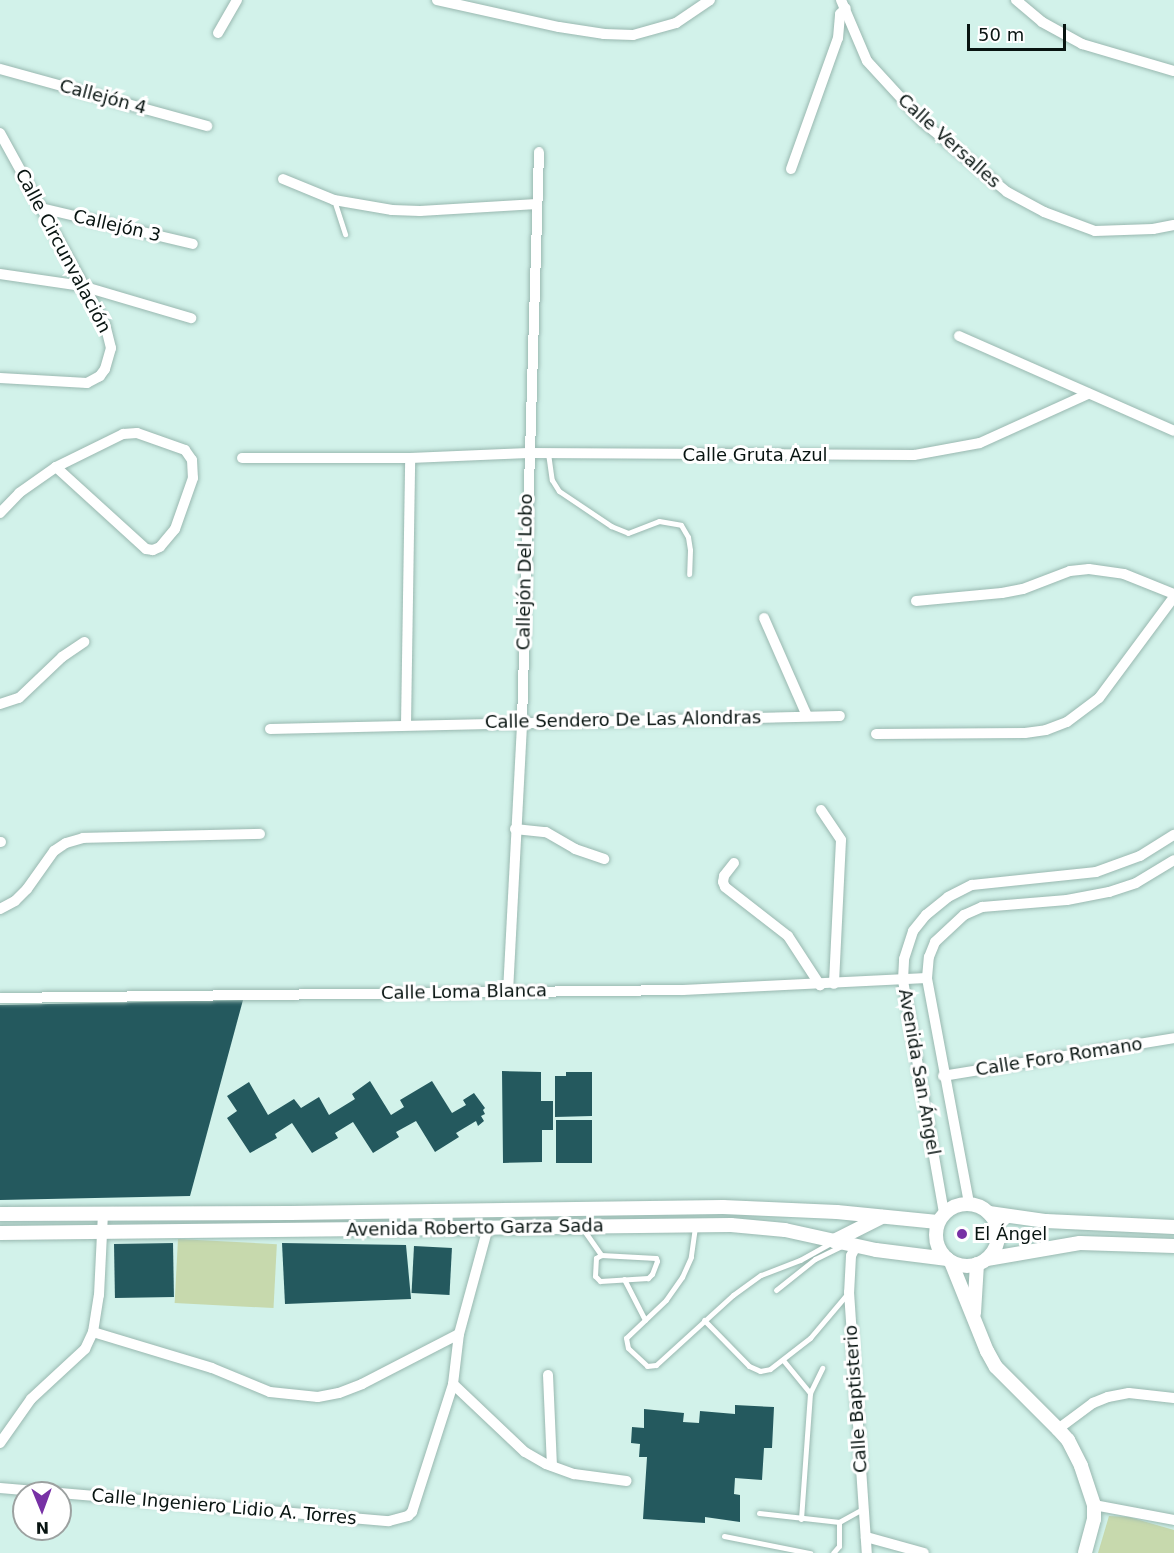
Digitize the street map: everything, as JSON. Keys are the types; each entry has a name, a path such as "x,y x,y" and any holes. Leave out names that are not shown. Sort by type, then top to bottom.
{"street":[{"path":"218,33 237,0"},
{"path":"437,0 559,27 604,34 633,35 676,22 710,0"},
{"path":"1016,0 1042,22 1082,44 1174,70"},
{"path":"791,170 838,38 843,4"},
{"name":"Calle Versalles","path":"843,4 867,61 922,122 1007,192 1044,212 1095,231 1153,230 1174,225"},
{"name":"Callejón 4","path":"0,69 207,126"},
{"name":"Calle Circunvalación","path":"0,134 105,324 110,339 109,358 100,376 94,380 80,384 0,378"},
{"name":"Callejón Del Lobo","path":"508,992 522,721 528,453 539,152"},
{"path":"283,179 334,200 370,207 420,212 537,204"},
{"name":"Callejón 3","path":"41,208 193,244"},
{"path":"0,274 82,286 191,318"},
{"path":"959,336 1174,430"},
{"name":"Calle Gruta Azul","path":"242,458 410,458 528,453 914,455 980,443 1088,394"},
{"path":"0,513 19,493 56,467 123,434 137,433 166,441 185,450 192,460 193,478 175,529 160,547 153,550 146,549 56,467"},
{"path":"406,725 410,458"},
{"path":"876,734 1025,733 1046,730 1067,723 1082,714 1099,698 1174,595 1124,574 1089,569 1070,571 1023,589 1002,593 916,601"},
{"path":"764,618 807,716"},
{"path":"0,704 19,699 62,657 84,642"},
{"name":"Calle Sendero De Las Alondras","path":"270,729 522,721 840,716"},
{"path":"820,810 841,840 834,984"},
{"path":"515,830 546,832 575,849 604,859"},
{"path":"0,909 15,901 27,889 54,851 75,840 102,836 260,834"},
{"name":"Avenida San Ángel","path":"941,1217 903,980 904,959 913,931 926,915 948,897 972,885 1080,875 1107,869 1140,856 1174,835"},
{"name":"Avenida San Ángel","path":"969,1203 943,1076 927,978 929,957 935,942 964,915 982,908 1002,904 1067,900 1109,892 1136,883 1174,860"},
{"path":"734,863 724,876 725,887 788,936 820,985"},
{"name":"Calle Loma Blanca","path":"0,998 508,992 820,985 927,978"},
{"name":"Calle Foro Romano","path":"943,1076 1174,1038"},
{"path":"1085,1553 1094,1519 1094,1504 1081,1466 1068,1440 996,1367 949,1261 935,1238 941,1217 960,1204 969,1203 989,1213 1046,1221 1174,1227"},
{"name":"Avenida Roberto Garza Sada","path":"0,1214 103,1212 291,1214 723,1207 941,1217"},
{"path":"620,1209 633,1217 680,1218 695,1225 709,1217 746,1218 770,1210"},
{"path":"0,1443 31,1400 74,1361 93,1332 99,1295 103,1212"},
{"path":"974,1315 982,1262 998,1242 998,1231 989,1213"},
{"path":"845,1244 882,1216"},
{"name":"Avenida Roberto Garza Sada","path":"0,1233 758,1226 845,1244 949,1261"},
{"path":"488,1227 459,1334 453,1384 525,1452 552,1466 600,1479 627,1480"},
{"path":"949,1261 964,1266 1080,1243 1174,1246"},
{"name":"Calle Baptisterio","path":"845,1244 851,1256 849,1292 867,1553"},
{"path":"93,1332 212,1368 270,1392 318,1397 339,1394 362,1384 459,1334"},
{"path":"548,1376 552,1466"},
{"name":"Calle Ingeniero Lidio A. Torres","path":"72,1494 389,1521 403,1519 412,1512 453,1384"},
{"path":"1058,1429 1093,1403 1108,1396 1129,1393 1174,1398"},
{"path":"1094,1504 1174,1520"},
{"path":"866,1537 924,1553"}],"lane":[{"path":"334,200 345,234"},
{"path":"548,453 552,480 559,491 611,526 628,532 660,521 681,525 690,550 689,574"},
{"path":"695,1225 691,1257 685,1272 666,1300 628,1335 625,1342 644,1365 652,1366 704,1320 761,1275 845,1244"},
{"path":"583,1227 601,1255"},
{"path":"776,1290 815,1259 845,1244"},
{"path":"601,1255 657,1258 652,1274 648,1278 624,1279 596,1279 596,1258 601,1255"},
{"path":"624,1279 645,1320"},
{"path":"704,1320 754,1369 770,1369 816,1332 849,1292"},
{"path":"783,1360 810,1393"},
{"path":"801,1519 810,1393 822,1368"},
{"path":"759,1513 838,1522 856,1514 863,1508"},
{"path":"832,1553 838,1546 838,1522"},
{"path":"724,1536 810,1553"}],"green space":[{"path":"178,1239 277,1244 274,1308 175,1303"},
{"path":"1109,1516 1129,1517 1174,1530 1174,1553 1098,1553"}],"building":[{"path":"243,1000 190,1196 0,1200 0,1005"},
{"path":"502,1071 541,1072 541,1101 553,1101 553,1130 542,1130 542,1162 503,1163"},
{"path":"566,1072 592,1072 592,1116 555,1117 555,1076 566,1076"},
{"path":"370,1081 391,1115 404,1107 400,1100 432,1081 452,1113 466,1105 463,1100 474,1093 485,1108 483,1110 485,1114 481,1116 484,1121 478,1126 476,1121 456,1133 459,1137 435,1152 416,1121 396,1132 399,1137 373,1153 353,1122 335,1133 338,1138 312,1153 292,1123 275,1134 277,1138 250,1153 227,1118 237,1111 227,1096 249,1082 268,1115 294,1099 301,1108 319,1097 329,1115 355,1099 352,1094"},
{"path":"556,1120 592,1120 592,1163 556,1163"},
{"path":"173,1243 174,1297 115,1298 114,1244"},
{"path":"282,1243 406,1245 411,1299 285,1304"},
{"path":"414,1246 452,1248 449,1295 412,1293"},
{"path":"735,1405 774,1407 772,1448 764,1448 762,1480 735,1478 734,1494 740,1495 740,1522 705,1517 705,1523 643,1519 647,1457 639,1457 640,1444 631,1443 632,1427 644,1428 644,1409 684,1413 683,1422 699,1423 700,1411 735,1414"}],"place":[{"name":"El Ángel","path":"962,1234"}]}
